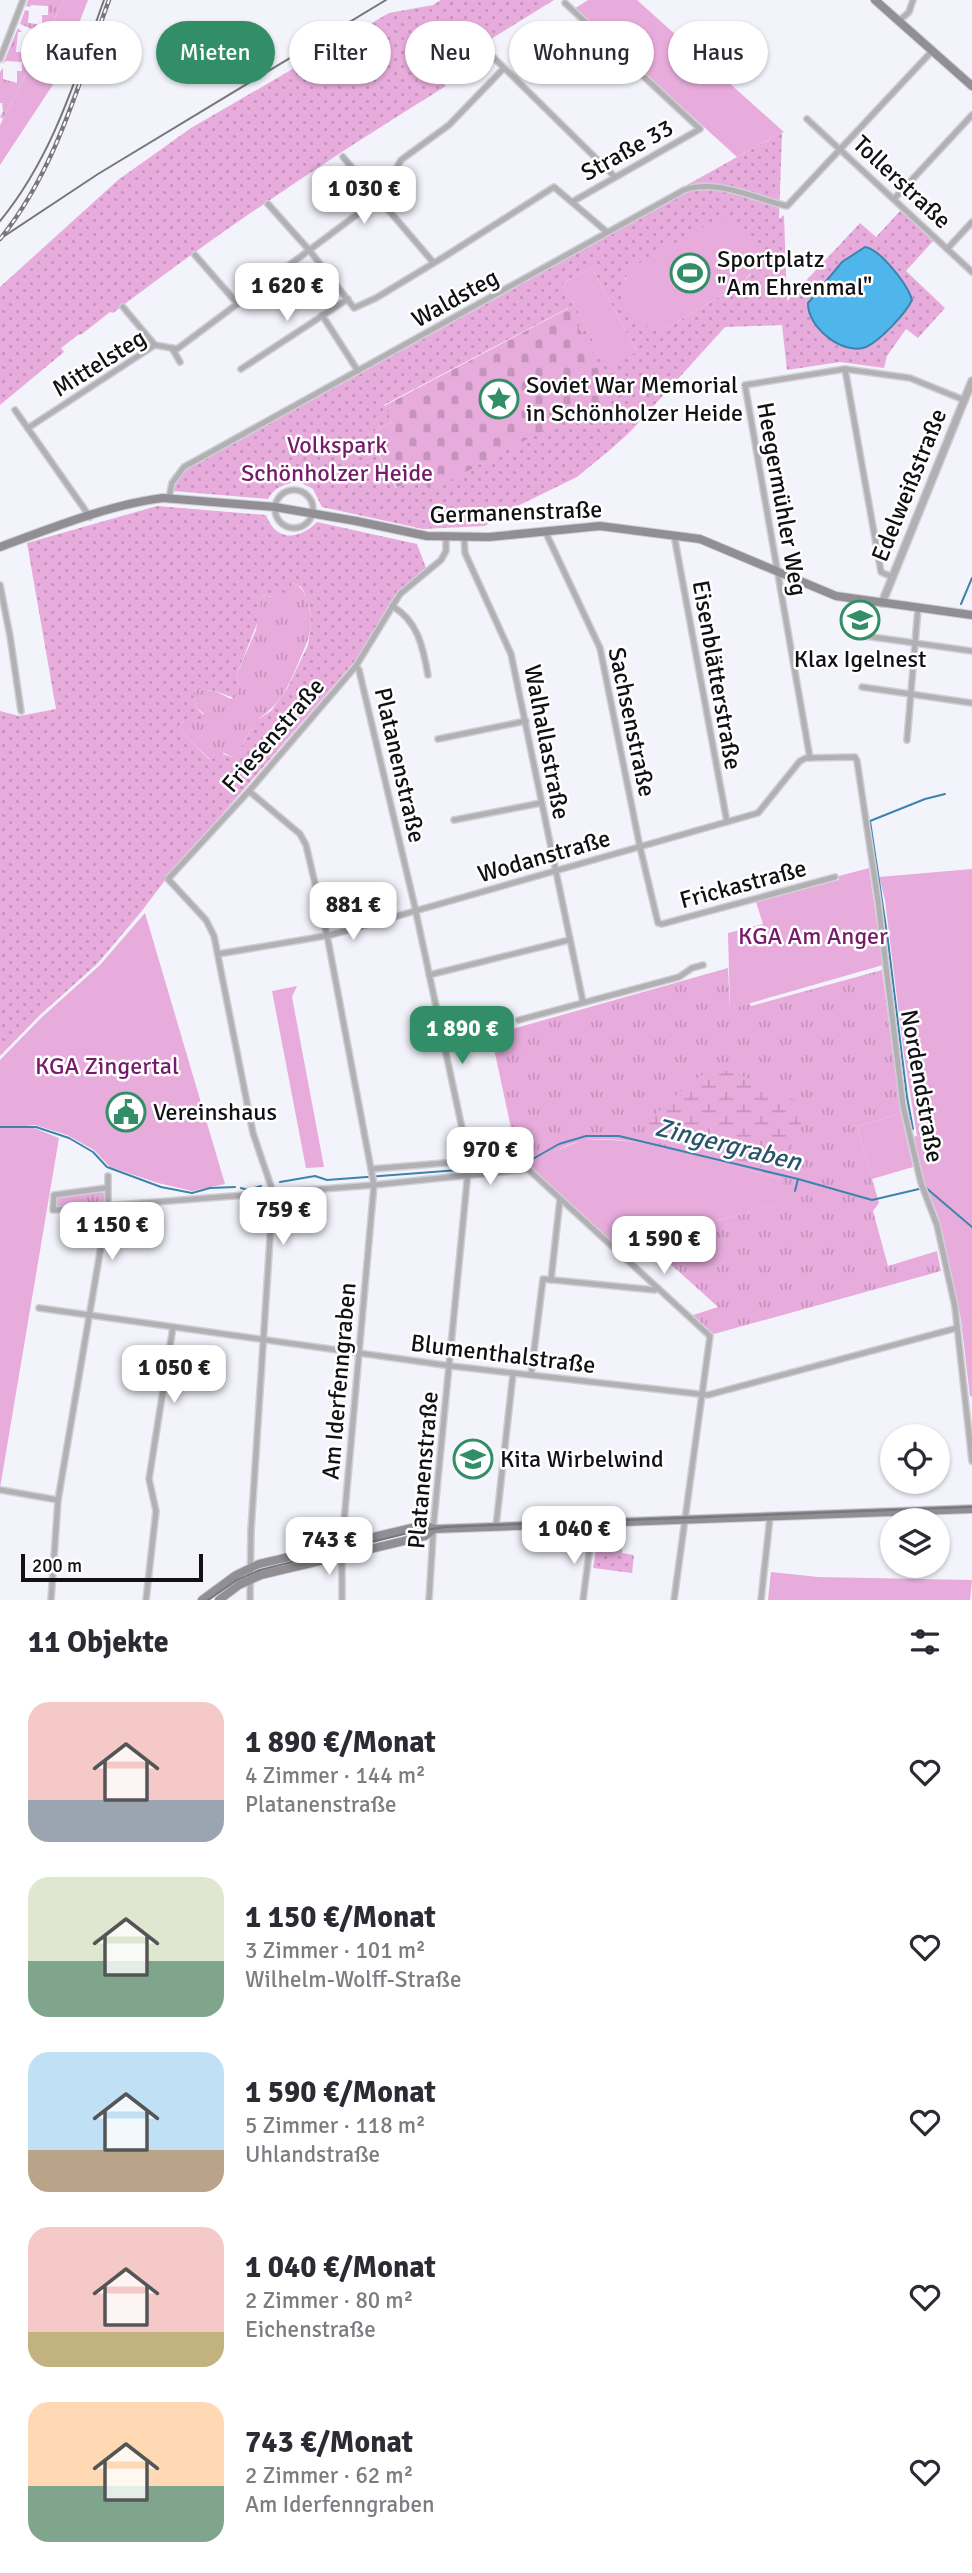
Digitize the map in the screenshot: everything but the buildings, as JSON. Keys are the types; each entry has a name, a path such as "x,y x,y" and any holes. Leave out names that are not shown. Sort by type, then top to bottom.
{"main road":[{"path":"875,0 972,86"},
{"name":"Germanenstraße","path":"0,547 145,500 169,498 275,507 412,534 446,537 489,537 600,526 700,538 836,596 972,615"},
{"path":"202,1600 249,1568 424,1525 434,1529 972,1509"},
{"path":"219,1600 249,1580 272,1571 425,1536 434,1529"}],"street":[{"path":"0,59 23,0"},
{"path":"900,20 909,12 913,0"},
{"name":"Straße 33","path":"565,3 700,129 572,202"},
{"path":"841,149 933,50"},
{"path":"495,59 614,176"},
{"name":"Mittelsteg","path":"28,428 155,345 177,349 310,251 379,198 401,160 449,125 504,68"},
{"path":"894,199 972,115"},
{"name":"Tollerstraße","path":"807,119 972,272"},
{"name":"Waldsteg","path":"169,498 172,483 184,467 692,187 723,189 787,206 841,149"},
{"path":"343,157 433,262"},
{"path":"268,204 310,251 354,308 555,187 607,232"},
{"path":"947,249 972,222"},
{"path":"195,255 237,303"},
{"path":"241,369 348,299"},
{"path":"123,307 155,345"},
{"path":"322,315 358,371"},
{"path":"172,348 180,362"},
{"path":"845,369 881,572 892,577"},
{"name":"Heegermühler Weg","path":"810,758 745,385 845,369 910,378 964,400"},
{"name":"Edelweißstraße","path":"881,603 972,381"},
{"path":"15,410 90,517"},
{"path":"294,490 308,496 313,504 313,513 305,525 289,528 279,522 275,507 283,493 294,490"},
{"name":"Sachsenstraße","path":"545,531 600,648 640,847 660,924"},
{"name":"Eisenblätterstraße","path":"674,535 727,822"},
{"name":"Friesenstraße","path":"218,954 210,925 168,879 249,791 356,666 392,606 409,586 441,560 446,551 446,537"},
{"name":"Walhallastraße","path":"464,537 465,553 511,654 583,1002"},
{"path":"0,585 21,711"},
{"path":"392,606 404,612 414,625 428,675"},
{"path":"907,740 918,608"},
{"path":"851,634 972,651"},
{"name":"Platanenstraße","path":"356,666 415,910 470,1161"},
{"path":"862,687 972,703"},
{"path":"438,738 526,721"},
{"name":"Nordendstraße","path":"810,758 855,757 857,761 878,901 902,1106 921,1182 937,1225 957,1328 972,1461"},
{"name":"Wodanstraße","path":"218,954 327,935 758,813 800,761 810,758"},
{"name":"Am Iderfenngraben","path":"249,791 304,839 327,935 372,1177 366,1298 362,1311 342,1544"},
{"path":"454,820 541,803"},
{"name":"Frickastraße","path":"660,924 835,877"},
{"path":"429,975 569,940"},
{"path":"218,954 253,1133 273,1192 249,1568 250,1600"},
{"path":"519,1020 679,977 692,968 703,965"},
{"path":"106,1188 54,1195 53,1210 273,1192 520,1154 524,1157 527,1168 710,1336 674,1600"},
{"path":"469,1177 470,1161"},
{"path":"372,1177 469,1177 527,1168"},
{"path":"51,1600 58,1500 108,1205 108,1177"},
{"name":"Platanenstraße","path":"429,1600 469,1177"},
{"path":"551,1280 560,1199"},
{"path":"531,1375 541,1281 654,1290 657,1287"},
{"name":"Blumenthalstraße","path":"39,1308 358,1354 702,1395 749,1385 957,1328"},
{"path":"146,1600 156,1511 149,1479 173,1327"},
{"path":"496,1526 513,1374"},
{"path":"1,1490 58,1500"},
{"path":"761,1600 770,1517"},
{"path":"583,1600 593,1523"},
{"path":"342,1555 342,1600"}],"green space":[{"path":"28,0 64,0 53,21 42,21 42,15 48,15 48,6 26,6"},
{"path":"64,0 88,0 80,21 53,21"},
{"path":"441,0 554,0 520,21 509,21 509,28 495,37 495,21 405,21 405,84 446,86 277,195 113,313 110,312 61,348 64,352 0,405 0,287 118,180 191,128 267,84 275,84 275,79 289,71 289,84 391,84 391,21 375,21 389,13 433,5"},
{"path":"588,0 637,0 668,28 668,84 730,84 785,133 782,132 737,157 654,82 654,21 587,21 574,9"},
{"path":"25,10 29,11 28,21 21,21"},
{"path":"18,28 21,32 18,32 16,52 21,52 21,62 6,61 3,64"},
{"path":"3,68 3,79 17,83 17,71 21,71 21,84 3,119 0,117 3,111 0,103 0,72"},
{"path":"21,84 53,84 0,165 0,125"},
{"name":"Volkspark Schönholzer Heide","path":"782,132 779,219 784,215 787,301 860,223 876,237 901,210 934,240 906,271 945,308 918,338 906,329 887,356 884,368 840,362 787,370 782,325 725,327 630,432 611,449 577,477 501,514 485,526 423,529 322,507 313,489 298,481 278,488 268,499 173,491 181,475 195,463 493,300 667,201 678,190","holes":["873,249 907,289 912,300 903,313 851,348 832,340 810,299 851,255","634,266 751,274 742,283 667,328 625,279","592,268 636,350 607,367 563,283","568,308 614,393 430,491 421,477 396,488 368,434 392,422 384,405"]},
{"name":"Sportplatz \"Am Ehrenmal\"","path":"723,219 745,228 756,244 755,263 742,283 667,328 654,328 633,318 626,310 623,289 626,277 634,266 712,222"},
{"path":"592,268 636,350 607,368 563,283"},
{"name":"Soviet War Memorial in Schönholzer Heide","path":"569,308 615,393 429,492 415,478 397,488 368,434 392,422 384,406"},
{"name":"Volkspark Schönholzer Heide","path":"157,506 266,515 276,530 288,535 303,532 317,522 417,544 426,568 397,593 356,660 166,879 98,963 40,1015 0,1056 0,711 19,716 56,709 27,543","holes":["293,583 301,587 310,610 311,624 308,645 287,689 271,711 256,721 237,754 232,757 220,753 209,759 179,726 184,721 191,724 206,718 196,707 193,693 197,689 215,691 234,698 239,688 237,674 260,616 261,595 279,598"]},
{"path":"293,583 305,594 311,621 307,643 290,682 283,695 254,726 237,754 232,757 224,753 213,760 210,759 179,726 184,721 204,714 196,707 193,693 197,689 215,691 231,699 239,688 237,674 256,630 261,595 279,598"},
{"name":"KGA Am Anger","path":"869,868 883,965 730,1009 728,933 763,924 756,902 839,880 839,876"},
{"name":"KGA Am Anger","path":"972,869 970,1397 961,1320 950,1267 938,1216 923,1180 913,1137 917,1136 885,900 879,877"},
{"name":"KGA Zingertal","path":"145,913 225,1184 192,1191 158,1183 110,1167 94,1150 67,1135 35,1125 18,1127 34,1128 59,1138 0,1488 0,1060 42,1017 100,965"},
{"path":"728,968 730,1009 749,1003 751,1006 882,970 901,1114 857,1126 879,1203 873,1211 888,1266 937,1251 941,1271 714,1334 690,1316 718,1307 645,1241 785,1202 781,1179 680,1151 624,1141 582,1141 561,1148 528,1165 524,1149 516,1151 491,1035"},
{"path":"297,986 292,997 324,1167 306,1168 272,991"},
{"path":"718,1068 751,1079 761,1078 776,1095 796,1100 800,1105 802,1121 779,1164 779,1171 667,1142 645,1128 644,1124 689,1084"},
{"path":"901,1114 913,1167 872,1179 857,1126"},
{"path":"583,1140 657,1146 781,1179 786,1202 617,1248 528,1165 544,1155"},
{"path":"102,1192 105,1194 104,1202 55,1208 55,1197"},
{"path":"622,1530 622,1553 634,1555 632,1573 593,1568 599,1531"},
{"path":"771,1572 818,1577 972,1580 970,1600 768,1600"}],"water":[{"path":"865,247 878,254 893,269 912,300 885,333 872,344 857,349 837,343 820,330 809,312 808,303 842,262"}],"waterway":[{"path":"961,604 972,578"},
{"path":"913,1129 870,821 945,794"},
{"name":"Zingergraben","path":"0,1127 36,1127 69,1138 93,1152 107,1167 161,1187 192,1193 210,1188 235,1187"},
{"name":"Zingergraben","path":"531,1160 559,1144 586,1136 619,1136 798,1179 872,1200 919,1189"},
{"name":"Zingergraben","path":"479,1168 518,1163"},
{"name":"Zingergraben","path":"280,1182 315,1176 327,1180 459,1170"},
{"path":"795,1191 798,1179"},
{"name":"Zingergraben","path":"241,1188 248,1190 261,1186"},
{"name":"Zingergraben","path":"925,1187 972,1227"}],"tram line":[{"path":"0,221 19,196 49,143 73,87 104,0"},
{"path":"0,239 98,174 386,0"},
{"path":"208,1600 237,1580 260,1570 408,1533 445,1527 972,1507"}],"railway":[{"path":"0,239 20,212 51,155 109,0"}],"place":[{"name":"Sportplatz \"Am Ehrenmal\"","path":"690,273"},
{"name":"Soviet War Memorial in Schönholzer Heide","path":"499,399"},
{"name":"Klax Igelnest","path":"860,620"},
{"name":"Vereinshaus","path":"126,1112"},
{"name":"Kita Wirbelwind","path":"473,1459"}]}
